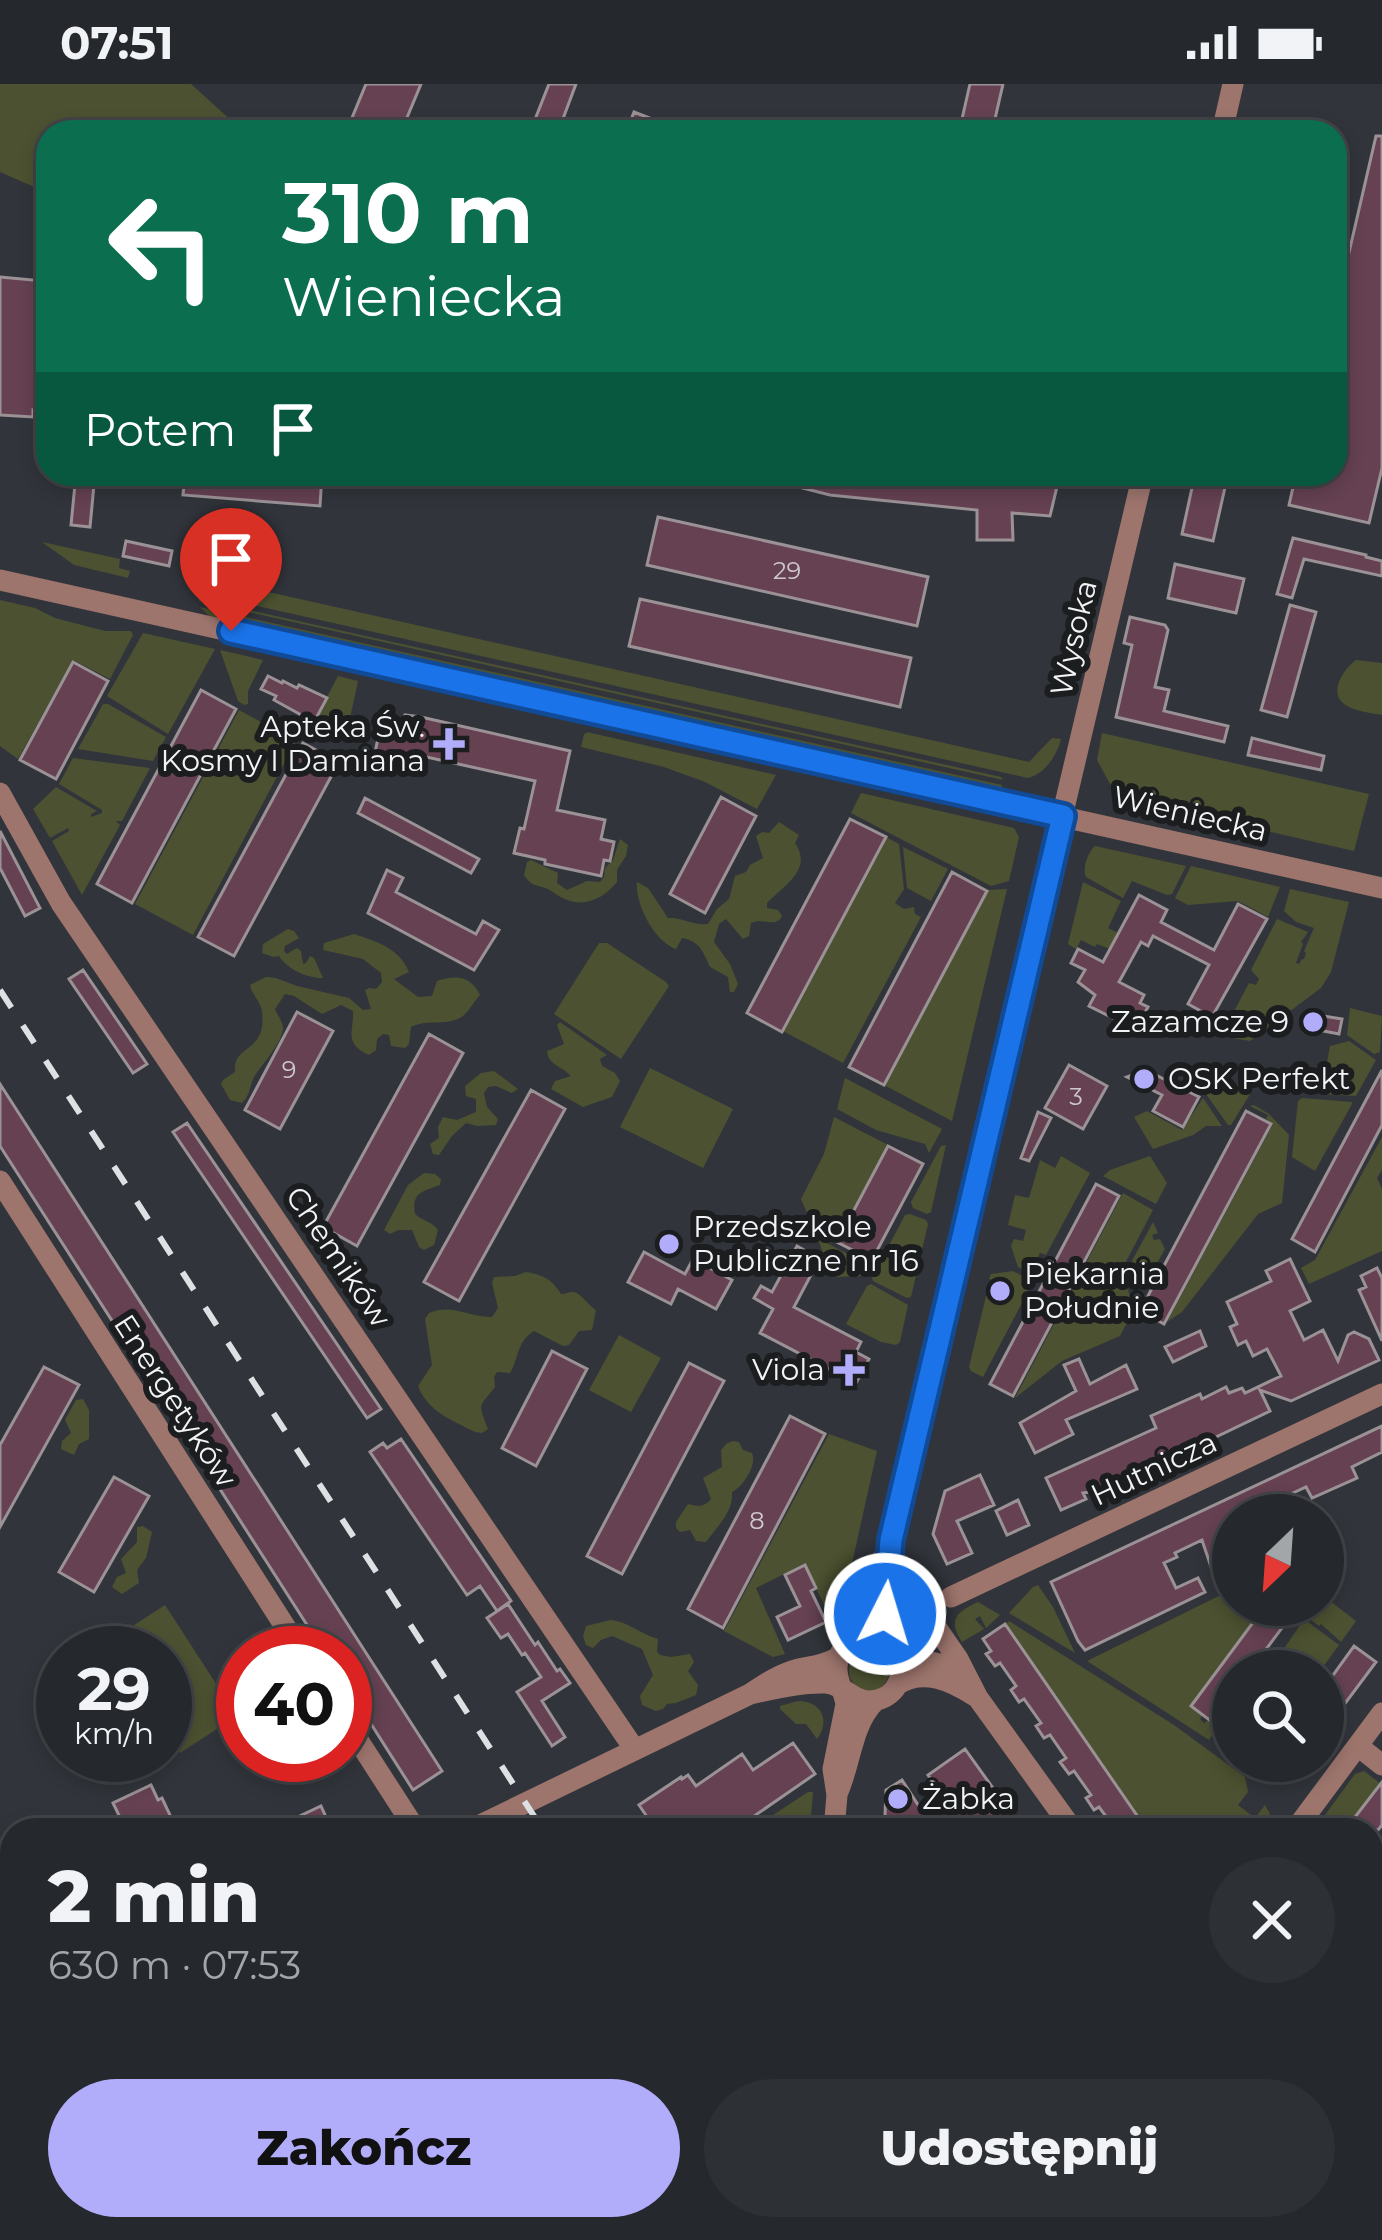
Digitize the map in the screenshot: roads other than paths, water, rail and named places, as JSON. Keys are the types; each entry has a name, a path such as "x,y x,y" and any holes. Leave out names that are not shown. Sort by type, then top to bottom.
{"street":[{"path":"1225,120 1233,84"},
{"name":"Wysoka","path":"891,1540 1140,486"},
{"name":"Wieniecka","path":"0,580 1382,888"},
{"name":"Chemików","path":"0,793 61,903 634,1750"},
{"name":"Energetyków","path":"0,1181 285,1626"},
{"name":"Hutnicza","path":"951,1598 1382,1394"},
{"path":"857,1640 891,1540"},
{"path":"891,1540 884,1625 902,1670 898,1684"},
{"path":"891,1540 897,1568 958,1659 978,1698 1064,1818"},
{"path":"495,1818 769,1681 831,1663 857,1640 877,1638 904,1656 941,1662 965,1676"},
{"path":"834,1818 833,1769 846,1703 837,1672 839,1656"},
{"path":"751,1694 822,1683 843,1688 857,1699 875,1701 914,1677 942,1678 978,1698"},
{"path":"837,1795 848,1772 859,1724 875,1701"},
{"path":"1304,1818 1382,1713"},
{"path":"1358,1746 1382,1765"},
{"path":"372,1762 408,1818"}],"railway":[{"path":"0,990 535,1818"}],"place":[{"name":"Apteka Św. Kosmy I Damiana","path":"449,744"},
{"name":"Zazamcze 9","path":"1313,1022"},
{"name":"OSK Perfekt","path":"1144,1079"},
{"name":"Przedszkole Publiczne nr 16","path":"669,1244"},
{"name":"Piekarnia Południe","path":"1000,1291"},
{"name":"Viola","path":"849,1370"},
{"name":"Żabka","path":"898,1799"}]}
